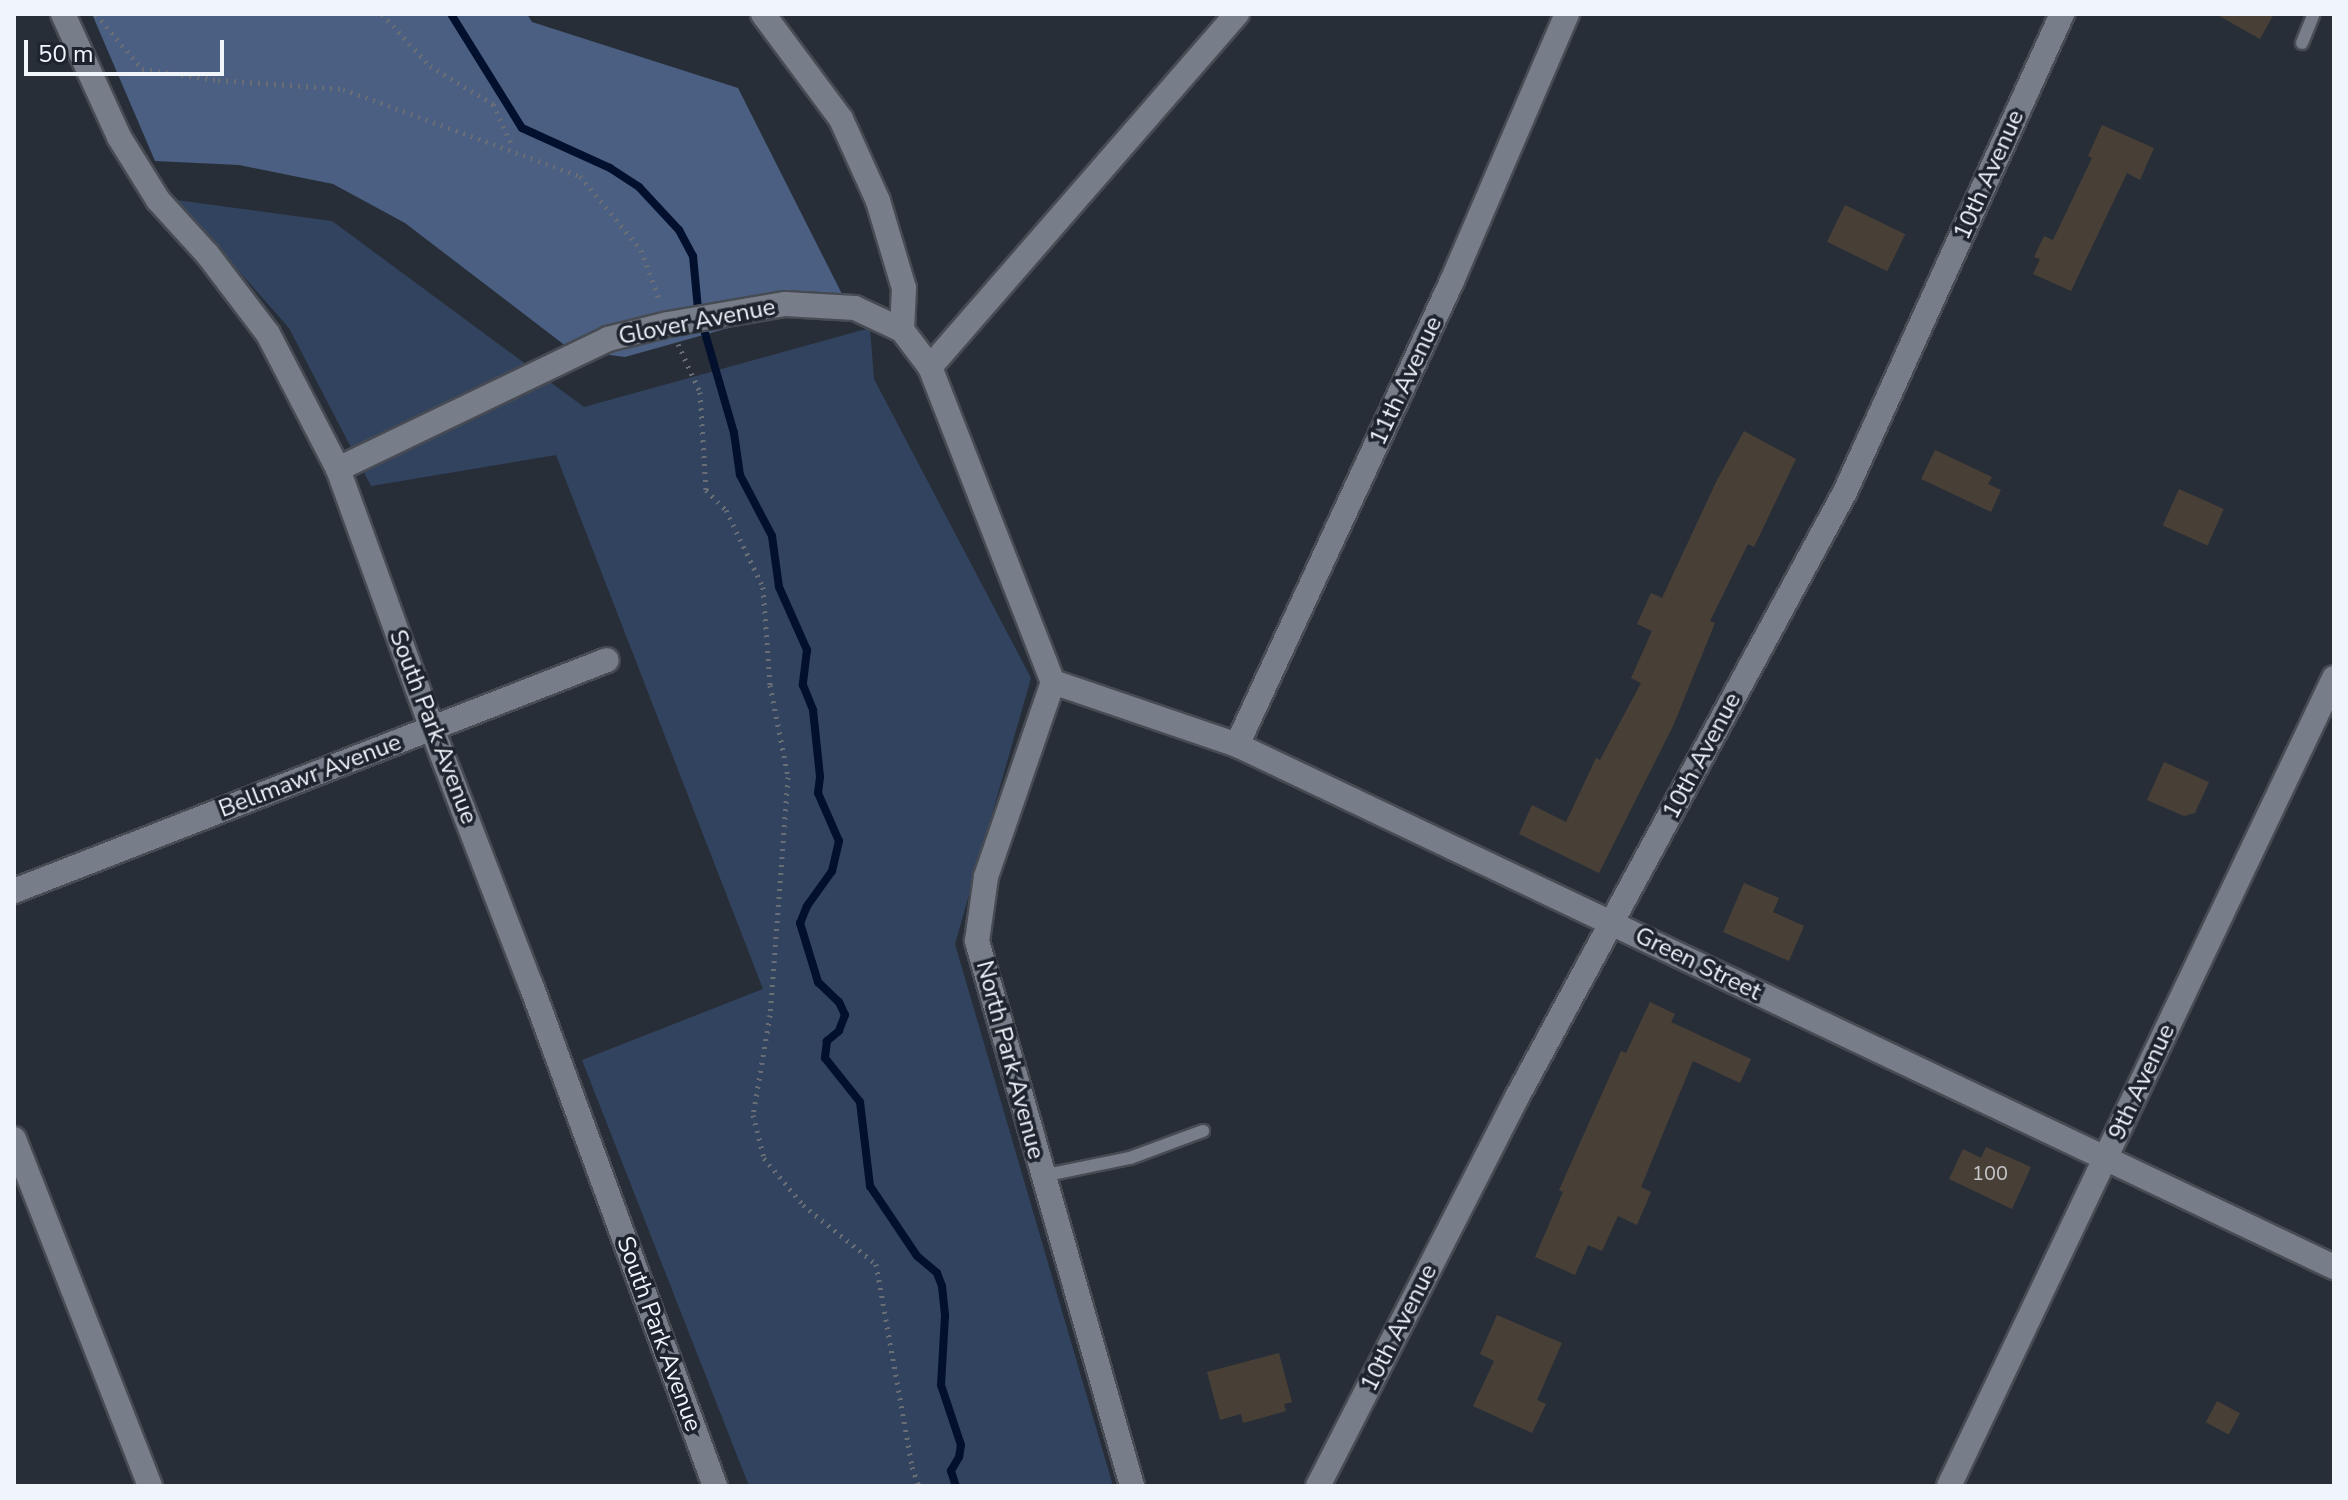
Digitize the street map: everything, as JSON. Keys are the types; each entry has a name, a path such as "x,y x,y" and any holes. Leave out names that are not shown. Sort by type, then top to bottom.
{"street":[{"name":"South Park Avenue","path":"63,14 119,137 158,200 208,255 268,334 338,469 715,1486"},
{"path":"763,14 841,119 878,201 904,288 902,330"},
{"path":"1053,682 930,367 1237,14"},
{"name":"11th Avenue","path":"1237,745 1452,281 1567,14"},
{"name":"10th Avenue","path":"1318,1486 1517,1097 1845,492 2062,14"},
{"name":"Glover Avenue","path":"338,469 608,339 675,323 785,304 855,308 902,330 930,367"},
{"name":"Bellmawr Avenue","path":"14,891 607,660"},
{"name":"9th Avenue","path":"1949,1486 2334,678"},
{"name":"Green Street","path":"1053,682 1237,745 2334,1267"},
{"name":"North Park Avenue","path":"1053,682 986,877 977,941 1132,1486"},
{"path":"14,1139 150,1486"}],"lane":[{"path":"2302,43 2314,14"},
{"path":"1042,1176 1130,1158 1203,1131"}],"path":[{"path":"96,14 142,69 218,80 343,89 580,176 641,250 675,323 700,392 706,490 726,510 763,587 770,685 788,777 770,1015 753,1115 764,1158 803,1205 876,1264 910,1454 919,1486"},
{"path":"382,14 430,66 493,104 511,143"}],"shaded area":[{"path":"92,14 527,14 532,22 738,88 843,296 625,357 571,350 405,223 333,184 239,165 155,161"},
{"path":"176,200 332,221 584,407 870,328 874,379 1031,678 955,944 1113,1486 749,1486 582,1060 763,989 556,455 371,486 289,328"}],"building":[{"path":"2216,14 2274,14 2260,39"},
{"path":"2102,125 2154,148 2140,180 2127,173 2071,291 2033,274 2040,259 2034,257 2044,236 2053,240 2092,158 2088,156"},
{"path":"1845,205 1905,234 1887,271 1827,242"},
{"path":"1744,431 1796,459 1754,547 1748,544 1710,621 1715,623 1673,726 1599,873 1519,834 1532,805 1566,822 1596,758 1600,760 1641,683 1631,678 1652,631 1637,624 1651,593 1662,598 1717,480"},
{"path":"1935,450 1992,477 1988,484 2001,490 1991,512 1921,479"},
{"path":"2179,489 2224,509 2207,545 2163,526"},
{"path":"2164,762 2209,782 2195,813 2184,816 2147,800"},
{"path":"1744,883 1779,898 1773,912 1804,926 1789,961 1723,932"},
{"path":"1650,1002 1675,1014 1671,1022 1751,1059 1740,1083 1693,1061 1641,1187 1651,1192 1637,1225 1618,1216 1602,1251 1588,1245 1575,1275 1535,1257 1563,1192 1559,1190 1621,1051 1626,1053"},
{"path":"1986,1147 2031,1167 2012,1209 1949,1179 1963,1149 1981,1158"},
{"path":"1497,1315 1562,1343 1537,1400 1546,1404 1532,1433 1473,1406 1494,1361 1480,1354"},
{"path":"1279,1353 1292,1402 1284,1404 1286,1411 1243,1423 1241,1414 1220,1420 1207,1372"},
{"path":"2217,1401 2240,1413 2229,1434 2206,1422"}],"waterway":[{"path":"451,14 522,128 610,168 639,187 679,230 693,256 698,309 734,433 740,475 772,536 779,587 807,650 803,685 813,710 820,777 818,793 839,841 832,871 807,906 800,923 818,982 839,1002 845,1015 839,1031 827,1041 825,1058 860,1102 870,1186 917,1256 937,1273 942,1286 945,1316 941,1385 961,1445 959,1457 951,1471 956,1486"}]}
